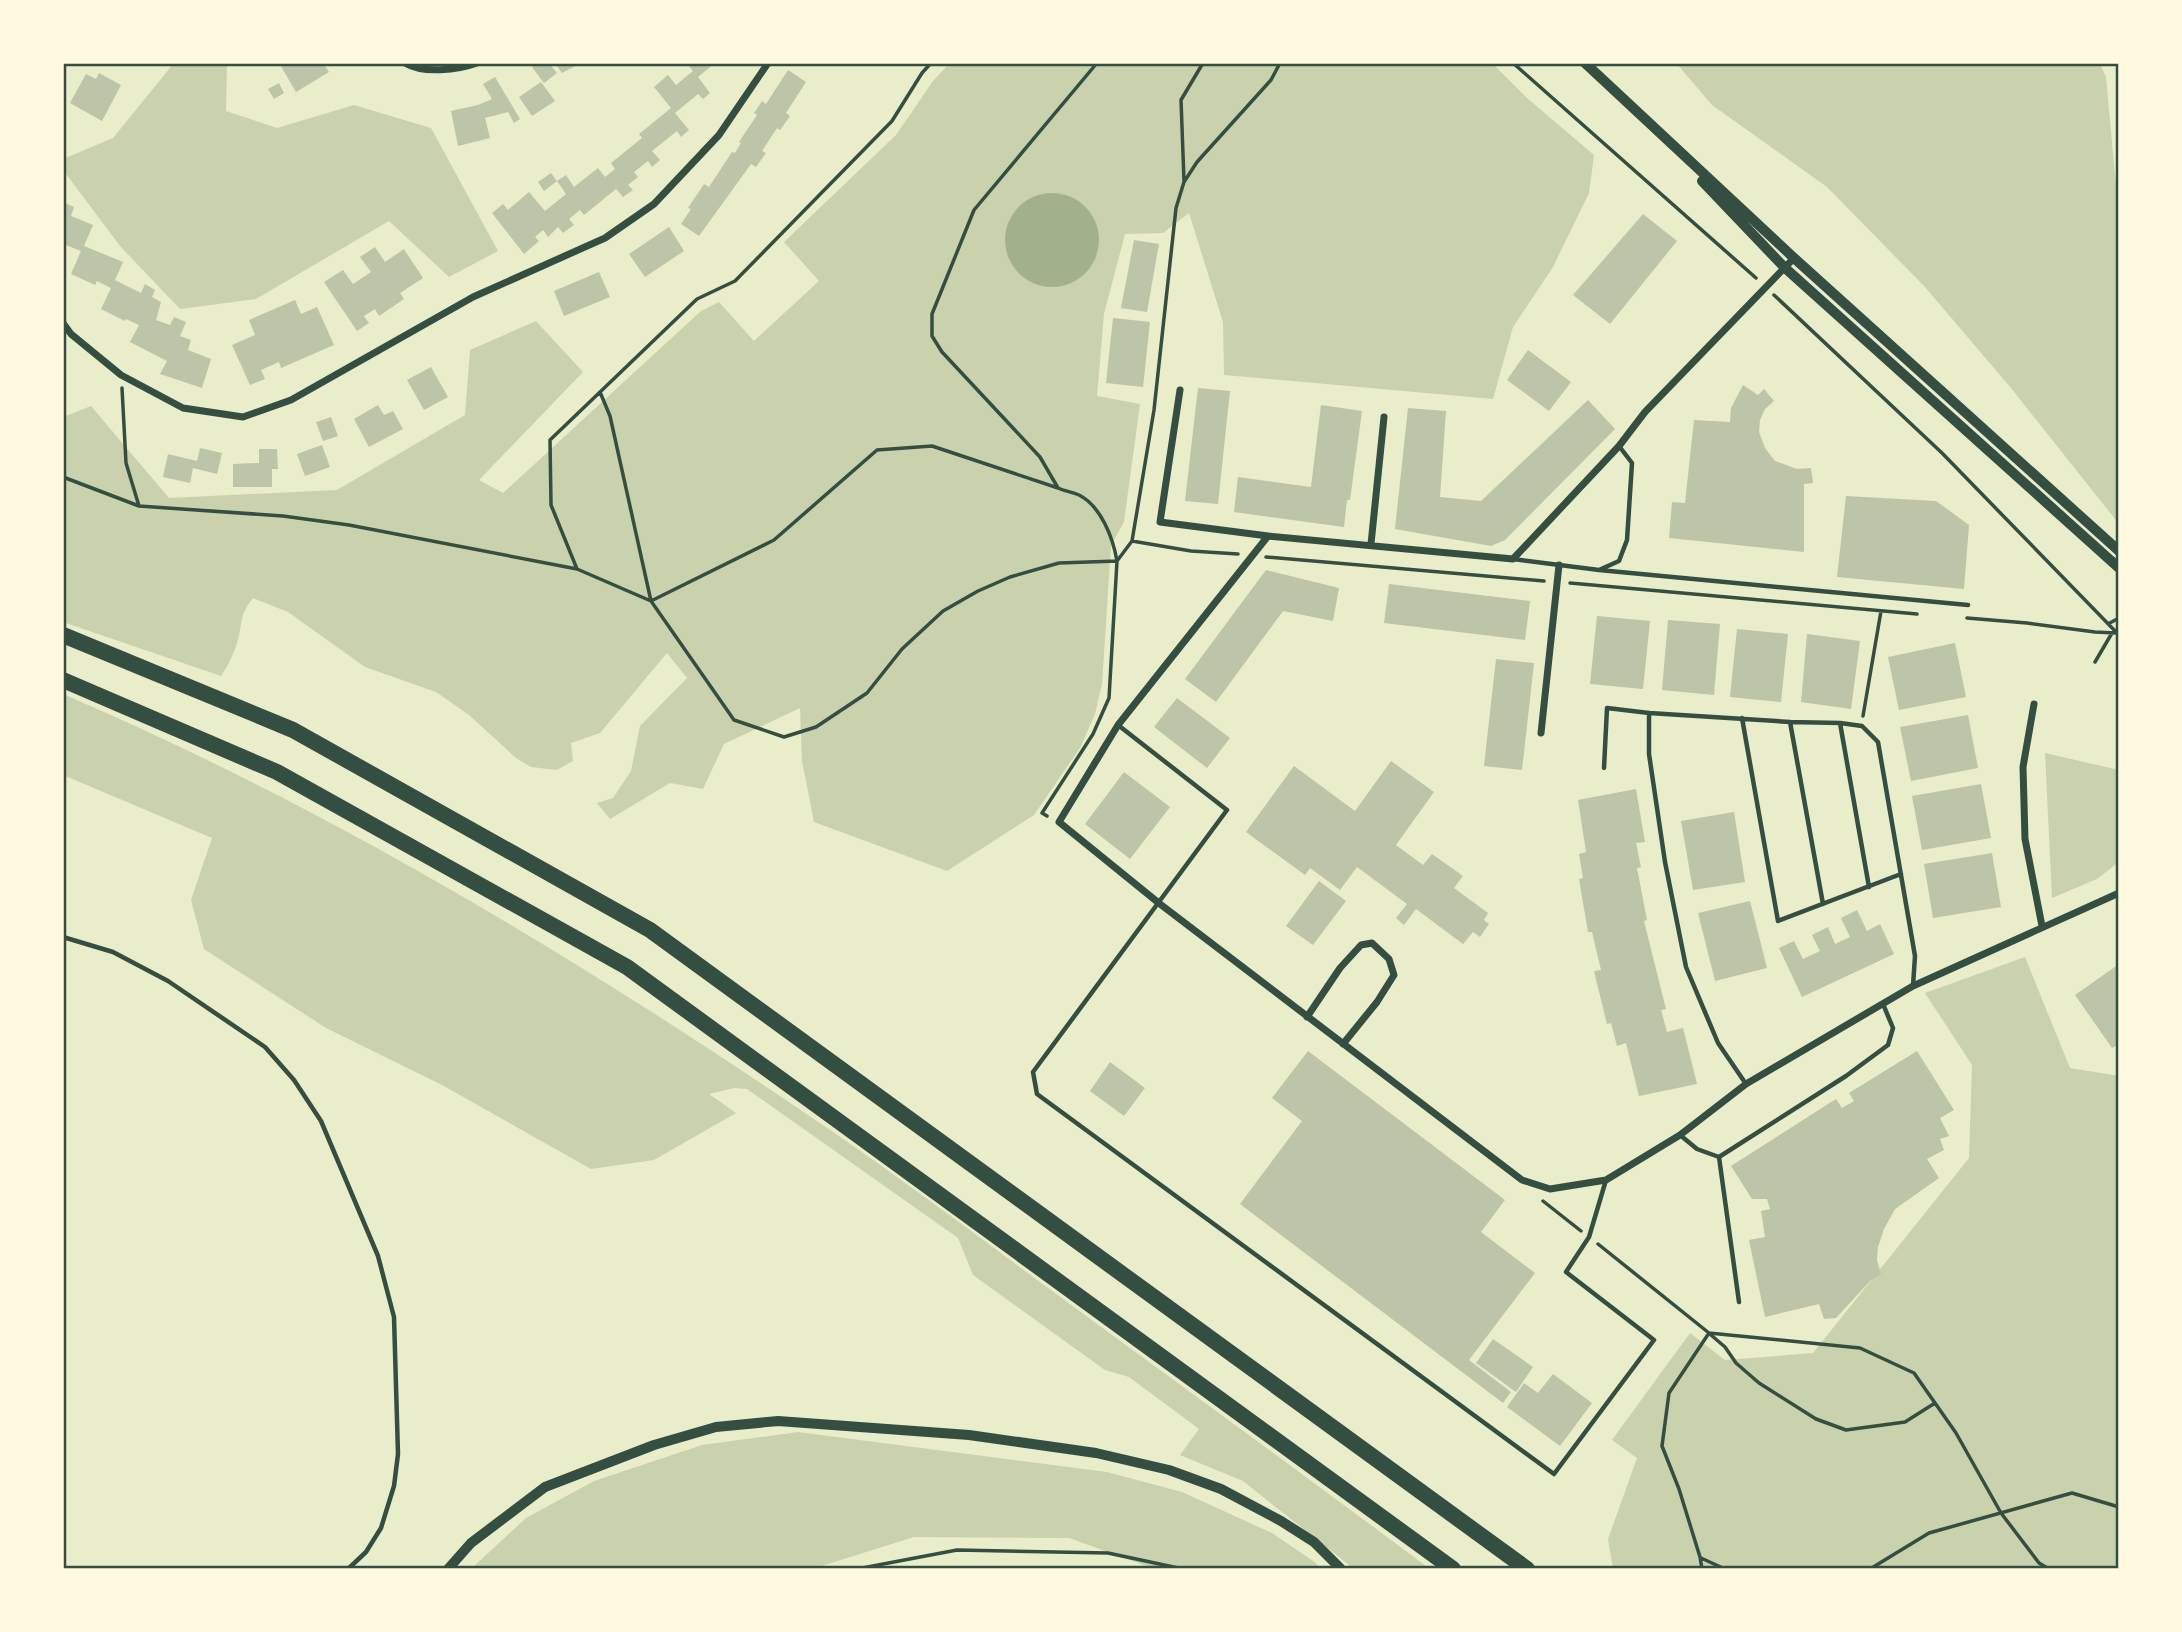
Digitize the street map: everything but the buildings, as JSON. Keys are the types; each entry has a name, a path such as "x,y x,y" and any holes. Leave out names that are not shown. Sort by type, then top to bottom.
{"highway":[{"path":"63,635 293,730 650,930 1527,1569"},
{"path":"63,680 277,772 627,967 1453,1569"}],"street":[{"path":"405,63 412,67 460,70 477,63"},
{"path":"63,323 71,334 121,374 183,408 243,417 290,400 473,297 605,238 654,204 719,135 768,63"},
{"path":"1585,63 1794,258 2119,551"},
{"path":"1625,101 1784,267 2119,568"},
{"path":"1180,390 1160,522 1268,536 1513,559 1619,446 1645,412 1794,258"},
{"path":"1371,544 1384,417"},
{"path":"1268,536 1118,725 1059,822 1160,904 1522,1180 1550,1189 1606,1180 1680,1135 1746,1084 1913,986 2119,893"},
{"path":"1541,733 1559,565"},
{"path":"2034,704 2023,767 2025,839 2042,926"},
{"path":"1307,1017 1340,968 1361,945 1372,943 1389,959 1394,975 1377,1002 1343,1044"},
{"path":"448,1569 471,1543 545,1486 654,1445 716,1427 778,1421 969,1435 1096,1453 1169,1469 1221,1489 1281,1521 1314,1542 1340,1569"}],"lane":[{"path":"1599,570 1619,561 1627,540 1632,463 1619,446"},
{"path":"1513,559 1599,570 1968,605"},
{"path":"1604,768 1607,708 1648,713 1862,726 1878,742 1915,956 1913,986"},
{"path":"1648,713 1649,754 1665,862 1686,967 1718,1043 1746,1084"},
{"path":"1742,718 1778,921 1901,874"},
{"path":"1790,722 1824,904"},
{"path":"1840,723 1869,887"},
{"path":"1118,725 1227,810 1033,1072 1038,1094 1554,1474 1654,1339 1566,1272 1589,1237 1606,1180"},
{"path":"63,937 113,953 168,981 265,1047 293,1080 321,1121 378,1256 394,1317 398,1454 394,1486 381,1528 366,1552 348,1569"},
{"path":"1719,1157 1846,1076 1888,1045 1893,1028 1883,1003"},
{"path":"1680,1135 1697,1149 1719,1157"},
{"path":"1719,1157 1739,1302"}],"path":[{"path":"577,569 551,505 550,440 697,299 736,281 892,121 931,63"},
{"path":"1058,488 1040,457 942,352 932,335 932,314 974,210 1097,63"},
{"path":"1184,182 1181,100 1203,63"},
{"path":"1117,561 1132,541 1154,410 1176,208 1184,182 1197,162 1271,79 1280,63"},
{"path":"1513,63 1766,287 1942,453 2116,634"},
{"path":"121,374 126,463 139,506"},
{"path":"600,392 610,416 651,601 734,720 784,737 816,727 867,693 902,649 943,611 978,591 1010,577 1059,563 1117,561"},
{"path":"63,477 139,506 283,516 349,524 577,569 651,601 774,540 877,450 932,446 1079,495 1091,504 1107,528 1117,561 1110,698 1093,734 1042,813 1059,822"},
{"path":"1132,541 1191,551 1921,614"},
{"path":"1862,726 1881,611"},
{"path":"1961,617 2116,634"},
{"path":"2108,624 2119,618"},
{"path":"2095,662 2116,634"},
{"path":"1540,1199 1709,1333 1725,1347 1736,1363 1759,1383 1816,1419 1846,1430 1905,1422 1935,1403"},
{"path":"1709,1333 1860,1348 1914,1373 1956,1433 2001,1513 2042,1569"},
{"path":"1702,1569 1662,1447 1669,1393 1709,1333"},
{"path":"1870,1569 1929,1533 2072,1493 2119,1507"},
{"path":"857,1569 957,1550 1108,1553 1183,1569"},
{"path":"1700,1557 1725,1569"},
{"path":"2039,1563 2049,1569"}],"shaded area":[{"path":"174,63 227,63 226,111 277,128 354,105 431,128 498,251 449,277 389,221 256,299 180,309 120,246 63,170 63,159 113,138"},
{"path":"950,63 1492,63 1527,98 1594,155 1589,193 1553,267 1513,327 1493,399 1224,375 1223,322 1189,213 1163,233 1125,234 1104,314 1097,396 1140,404 1124,522 1111,545 1102,684 1095,714 1080,748 1034,815 947,871 814,822 802,761 800,708 724,744 703,789 670,783 610,819 597,803 613,798 631,771 640,726 687,678 667,653 600,733 571,743 573,761 557,770 531,767 516,758 469,715 436,692 365,667 288,612 253,598 243,614 235,649 221,676 63,622 63,417 91,406 169,498 337,490 465,415 470,350 536,321 583,372 479,480 503,493 701,311 719,302 754,341 819,281 784,242 896,135 933,81"},
{"path":"1676,63 2100,63 2106,77 2119,219 2119,524 2011,388 1925,287 1827,187 1712,105"},
{"path":"1052,193 1070,197 1085,207 1095,222 1099,240 1095,258 1085,273 1070,283 1052,287 1034,283 1019,273 1009,258 1005,240 1009,222 1019,207 1034,197"},
{"path":"63,694 265,789 363,841 460,895 651,1011 896,1176 1430,1569 1354,1569 1243,1481 1180,1455 1199,1429 1129,1377 1105,1370 973,1275 958,1238 747,1089 734,1088 709,1094 736,1113 654,1160 591,1169 442,1085 326,1028 204,949 191,900 212,838 63,775"},
{"path":"2045,753 2119,770 2119,862 2097,879 2052,898"},
{"path":"2025,957 2070,1068 2119,1076 2119,1569 1613,1569 1608,1539 1637,1458 1612,1440 1690,1333 1725,1360 1813,1353 1969,1158 1972,1065 1925,993"},
{"path":"798,1432 1107,1472 1182,1492 1272,1533 1316,1563 1320,1569 1155,1569 1069,1538 914,1537 812,1569 471,1569 526,1518 594,1481 702,1445"}]}
